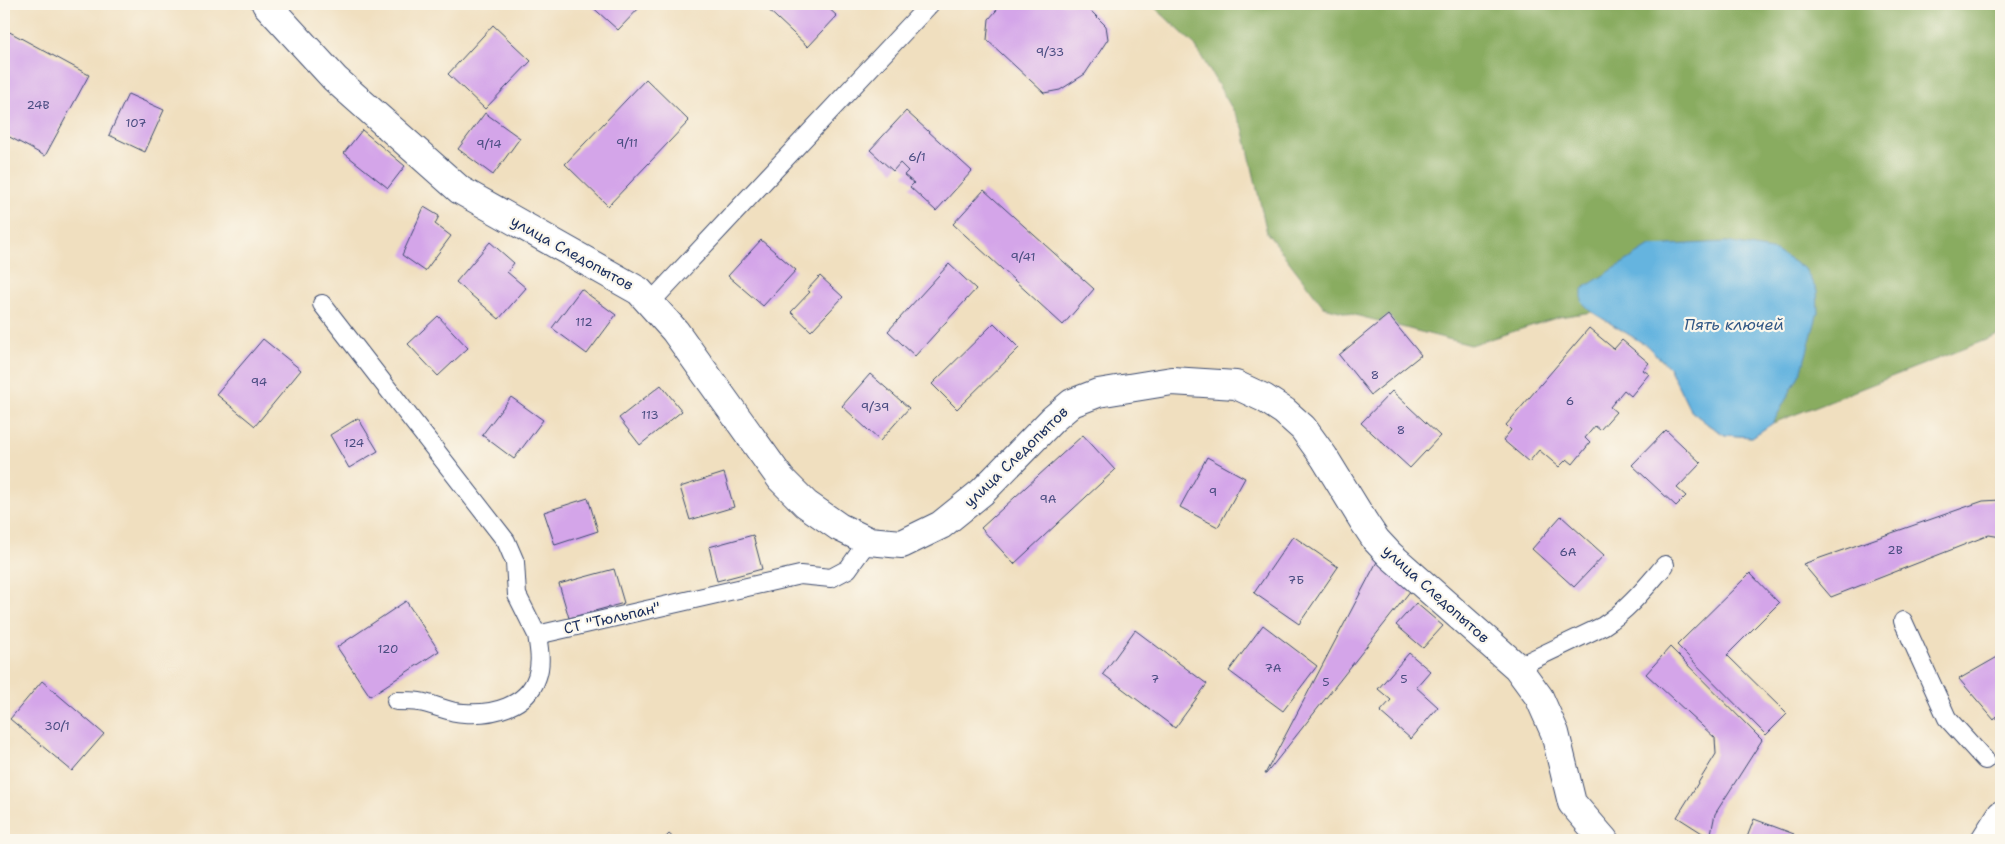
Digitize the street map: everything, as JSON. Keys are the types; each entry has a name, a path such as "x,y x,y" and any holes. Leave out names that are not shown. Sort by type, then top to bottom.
{"street":[{"name":"улица Следопытов","path":"266,4 335,79 460,190 639,291 675,331 781,479 806,504 839,527 868,541 902,544 941,525 982,492 1053,419 1072,403 1098,393 1172,381 1236,385 1264,398 1284,411 1302,428 1324,457 1376,540 1397,561 1517,667 1539,697 1555,734 1572,803 1604,840"},
{"path":"1985,840 2001,815"}],"lane":[{"path":"650,302 930,4"},
{"path":"322,304 506,541 515,562 517,595 537,635 540,658 537,677 526,695 511,707 497,711 462,714 420,702 396,701"},
{"name":"СТ \"Тюльпан\"","path":"537,635 800,575 831,578 848,569 868,541"},
{"path":"1517,667 1604,626 1632,604 1664,565"},
{"path":"1902,621 1947,718 1986,760"}],"green space":[{"path":"1151,4 2001,4 2001,334 1773,423 1752,437 1725,435 1710,426 1690,410 1669,367 1646,345 1592,312 1559,317 1471,345 1324,307 1267,233 1243,127 1194,44"}],"water":[{"name":"Пять ключей","path":"1727,242 1776,251 1805,269 1817,291 1818,312 1802,370 1773,423 1752,437 1725,435 1710,426 1690,410 1669,367 1646,345 1592,312 1582,302 1582,289 1650,246"}],"building":[{"path":"589,4 643,4 618,30"},
{"path":"762,4 824,4 837,16 808,47"},
{"path":"1002,4 1084,4 1106,26 1108,39 1085,74 1060,90 1044,93 987,40 989,19"},
{"path":"493,25 531,61 485,109 448,74"},
{"path":"4,29 89,75 45,156 4,134"},
{"path":"646,79 689,121 608,206 565,164"},
{"path":"128,94 164,110 145,152 109,135"},
{"path":"906,111 972,171 936,211 910,187 914,183 904,175 908,171 900,163 893,171 870,150"},
{"path":"485,113 520,138 493,175 458,149"},
{"path":"362,130 405,166 388,188 344,153"},
{"path":"984,190 1094,289 1063,325 953,224"},
{"path":"424,207 439,216 435,224 451,236 425,271 402,255"},
{"path":"761,240 796,270 763,306 728,276"},
{"path":"490,242 514,263 507,272 526,288 499,319 456,282"},
{"path":"949,264 976,289 915,356 888,331"},
{"path":"820,276 843,297 811,331 791,312 810,292 807,290"},
{"path":"581,289 616,315 587,354 552,328"},
{"path":"1388,315 1421,355 1371,395 1339,355"},
{"path":"438,316 468,348 438,376 408,344"},
{"path":"994,323 1019,348 957,409 932,384"},
{"path":"1589,328 1614,349 1622,340 1649,363 1643,370 1649,374 1631,396 1624,390 1610,407 1616,412 1600,430 1595,426 1585,438 1590,443 1573,464 1567,459 1559,467 1539,450 1529,462 1503,440 1511,430 1506,425"},
{"path":"263,339 301,370 255,426 216,394"},
{"path":"870,374 909,408 880,441 842,406"},
{"path":"661,385 682,411 640,445 619,418"},
{"path":"1392,391 1440,436 1410,468 1361,423"},
{"path":"511,397 543,420 514,459 482,435"},
{"path":"358,418 378,451 349,468 330,435"},
{"path":"1666,430 1701,463 1677,488 1686,496 1676,506 1632,465"},
{"path":"1083,435 1115,470 1014,564 981,528"},
{"path":"1207,457 1245,478 1218,527 1180,507"},
{"path":"724,473 734,507 690,520 680,487"},
{"path":"588,498 598,531 555,545 544,512"},
{"path":"2001,500 2001,537 1989,535 1831,597 1803,564 1983,501"},
{"path":"1561,516 1604,555 1574,587 1532,549"},
{"path":"753,535 762,569 717,581 709,547"},
{"path":"1293,536 1338,567 1299,624 1254,593"},
{"path":"1381,554 1415,585 1265,774"},
{"path":"614,569 624,603 569,618 559,584"},
{"path":"1750,573 1779,603 1727,655 1787,714 1766,735 1677,645"},
{"path":"406,601 439,651 370,696 337,647"},
{"path":"1416,603 1443,626 1423,648 1396,625"},
{"path":"1263,625 1317,666 1283,711 1229,671"},
{"path":"1135,630 1207,684 1175,728 1103,674"},
{"path":"1670,647 1762,740 1715,814 1710,838 1677,817 1716,754 1715,738 1646,674"},
{"path":"1409,653 1430,671 1416,687 1438,707 1411,739 1380,712 1391,700 1378,689"},
{"path":"2001,655 2001,711 1994,720 1959,679"},
{"path":"42,681 104,734 72,771 10,719"},
{"path":"1754,819 1794,834 1792,840 1746,840"},
{"path":"669,834 676,840 663,840"}]}
